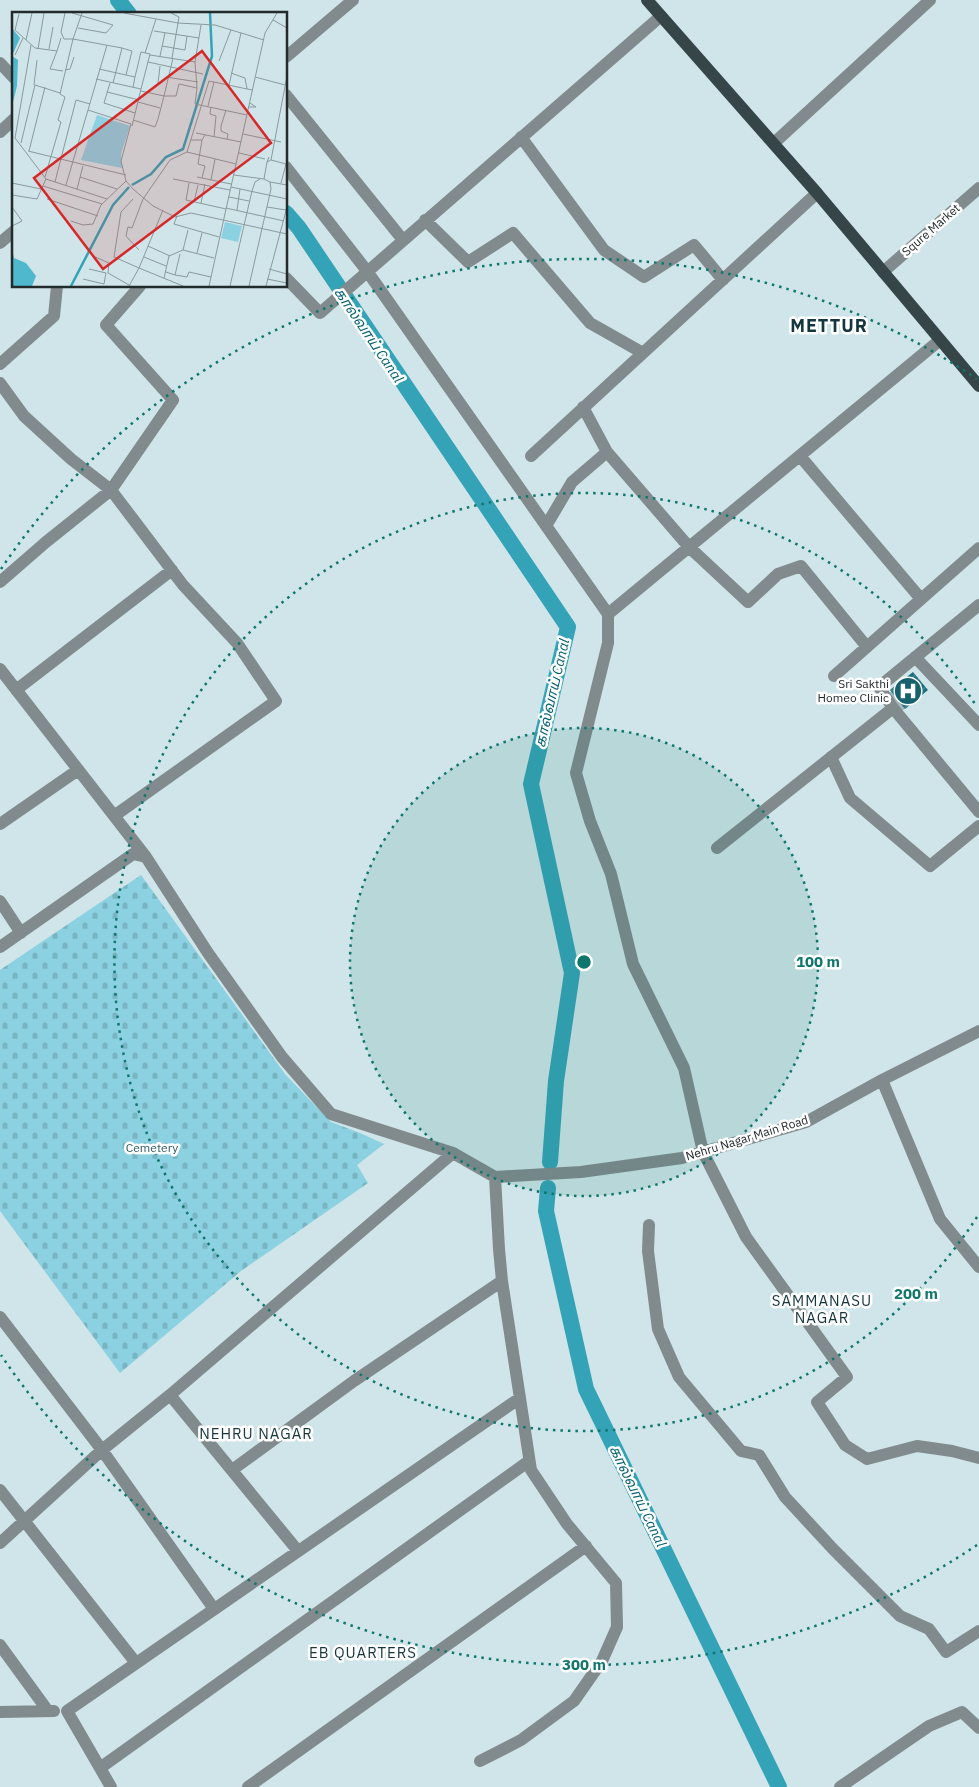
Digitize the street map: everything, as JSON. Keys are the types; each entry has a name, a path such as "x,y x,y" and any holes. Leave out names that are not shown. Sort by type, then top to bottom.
{"main road":[{"path":"647,0 774,142 979,386"}],"street":[{"path":"288,55 354,0"},
{"path":"774,142 930,0"},
{"path":"288,280 320,312 661,16"},
{"path":"0,63 12,76"},
{"path":"288,97 403,240"},
{"path":"0,132 12,121"},
{"path":"521,137 604,250 644,276 694,245 723,280"},
{"path":"288,170 608,614 608,643 576,773 590,821 611,874 634,964 684,1068 703,1152 746,1237 847,1377 817,1402 846,1445 867,1459 917,1446 952,1451 979,1458"},
{"name":"Squre Market","path":"883,272 979,188"},
{"path":"531,456 817,193"},
{"path":"425,220 468,262 513,233 590,323 643,353"},
{"path":"0,243 12,233"},
{"path":"0,364 54,316 57,288"},
{"path":"0,582 111,490 173,400 106,325 138,288"},
{"path":"608,614 940,340"},
{"path":"0,383 24,416 71,460 111,490 183,585 237,643 276,701 114,816"},
{"path":"584,407 607,452 689,547 748,602 778,574 801,566 867,647"},
{"path":"546,526 572,482 607,452"},
{"path":"800,456 921,599"},
{"path":"834,676 979,548"},
{"path":"16,690 172,570"},
{"path":"979,605 879,687 893,708 979,812"},
{"path":"915,657 979,725"},
{"path":"2,675 16,690 146,857 208,953 282,1057 331,1114 453,1153 496,1177 502,1281 530,1470 567,1524 616,1583 617,1627 602,1660 574,1702 521,1740 480,1761"},
{"path":"717,848 893,708"},
{"path":"831,757 850,798 930,866 979,826"},
{"path":"0,824 78,770"},
{"path":"0,947 133,854 146,857"},
{"path":"0,901 20,932"},
{"name":"Nehru Nagar Main Road","path":"496,1177 581,1172 682,1158 806,1122 882,1080 979,1031"},
{"path":"882,1080 940,1219 979,1267"},
{"path":"0,1543 102,1450 170,1395 453,1153"},
{"path":"650,1226 648,1251 658,1330 679,1377 741,1451 759,1455 785,1497 833,1549 900,1616 929,1629 946,1652 979,1631"},
{"path":"232,1470 354,1381 502,1281"},
{"path":"0,1317 102,1450 214,1609"},
{"path":"170,1395 298,1551"},
{"path":"0,1712 67,1711 520,1398"},
{"path":"100,1768 529,1461"},
{"path":"0,1490 136,1663"},
{"path":"248,1787 586,1546"},
{"path":"0,1645 48,1711"},
{"path":"67,1711 111,1787"},
{"path":"840,1787 929,1726 962,1712 979,1728"}],"green space":[{"name":"Cemetery","path":"141,875 285,1074 331,1122 384,1144 357,1165 368,1183 241,1271 120,1373 0,1211 0,970"}],"building":[{"path":"913,672 928,690 905,709 890,690"}],"waterway":[{"name":"கால்வாய் Canal","path":"118,0 127,12"},
{"name":"கால்வாய் Canal","path":"288,215 299,228 568,627 531,784 572,973 556,1081 550,1162"},
{"name":"கால்வாய் Canal","path":"548,1188 546,1211 586,1389 779,1787"}],"place":[{"name":"Sri Sakthi Homeo Clinic","path":"908,691"}],"district":[{"name":"METTUR","path":"829,326"},
{"name":"SAMMANASU NAGAR","path":"822,1310"},
{"name":"NEHRU NAGAR","path":"256,1434"},
{"name":"EB QUARTERS","path":"363,1653"}]}
